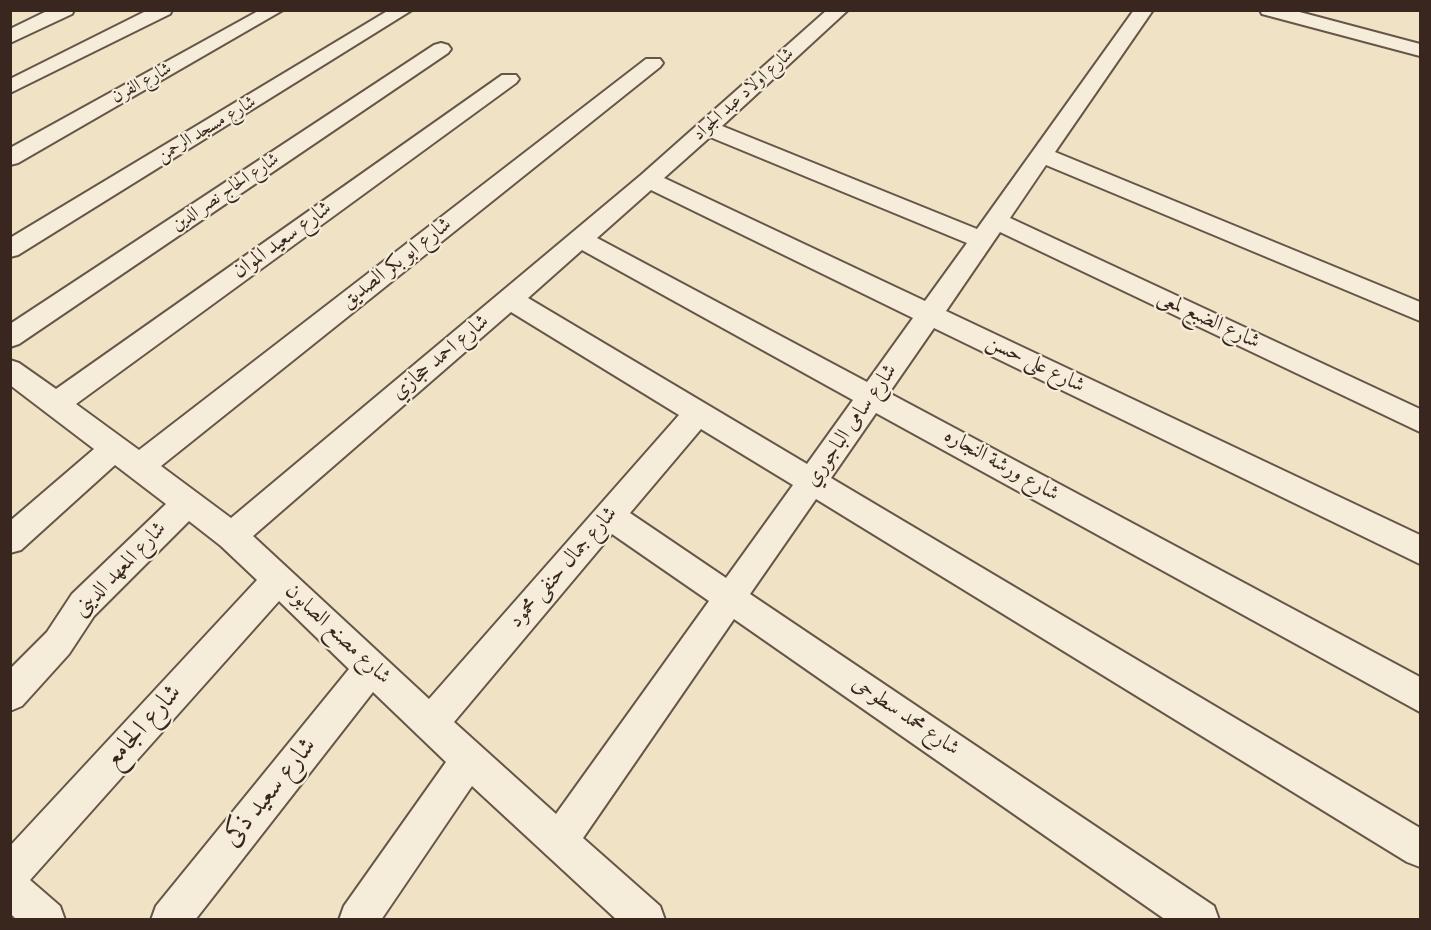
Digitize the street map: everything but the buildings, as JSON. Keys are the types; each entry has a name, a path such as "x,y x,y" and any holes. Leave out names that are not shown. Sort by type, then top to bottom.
{"street":[{"path":"10,37 64,10"},
{"path":"10,87 163,10"},
{"name":"شارع الفرن","path":"10,158 274,10"},
{"name":"شارع مسجد الرحمن","path":"10,249 403,10"},
{"name":"شارع اولاد عبد الجواد","path":"649,180 839,10"},
{"name":"شارع سامى الباجوري","path":"559,840 1144,10"},
{"path":"1269,10 1420,50"},
{"name":"شارع الحاج نصر الدين","path":"10,337 441,49"},
{"name":"شارع ابو بكر الصديق","path":"10,540 128,456 653,63"},
{"name":"شارع سعيد الموان","path":"57,403 509,79"},
{"name":"شارع الضبع لمعى","path":"707,128 989,230 1420,421"},
{"path":"1042,155 1420,312"},
{"name":"شارع احمد حجازي","path":"232,536 649,180"},
{"name":"شارع على حسن","path":"649,180 1420,550"},
{"name":"شارع ورشة النجاره","path":"580,239 873,396 1420,695"},
{"path":"510,299 1420,849"},
{"name":"شارع مصنع الصابون","path":"17,383 57,403 232,536 430,724 559,840 628,913"},
{"name":"شارع جمال حنفى محمود","path":"430,724 698,413"},
{"name":"شارع المعهد الدينى","path":"10,694 58,643 83,605 188,502"},
{"name":"شارع محمد سطوحى","path":"610,516 1200,920"},
{"name":"شارع الجامع","path":"10,874 278,580"},
{"name":"شارع سعيد ذكى","path":"170,920 372,667"},
{"path":"358,920 469,760"},
{"path":"10,887 46,920"}]}
